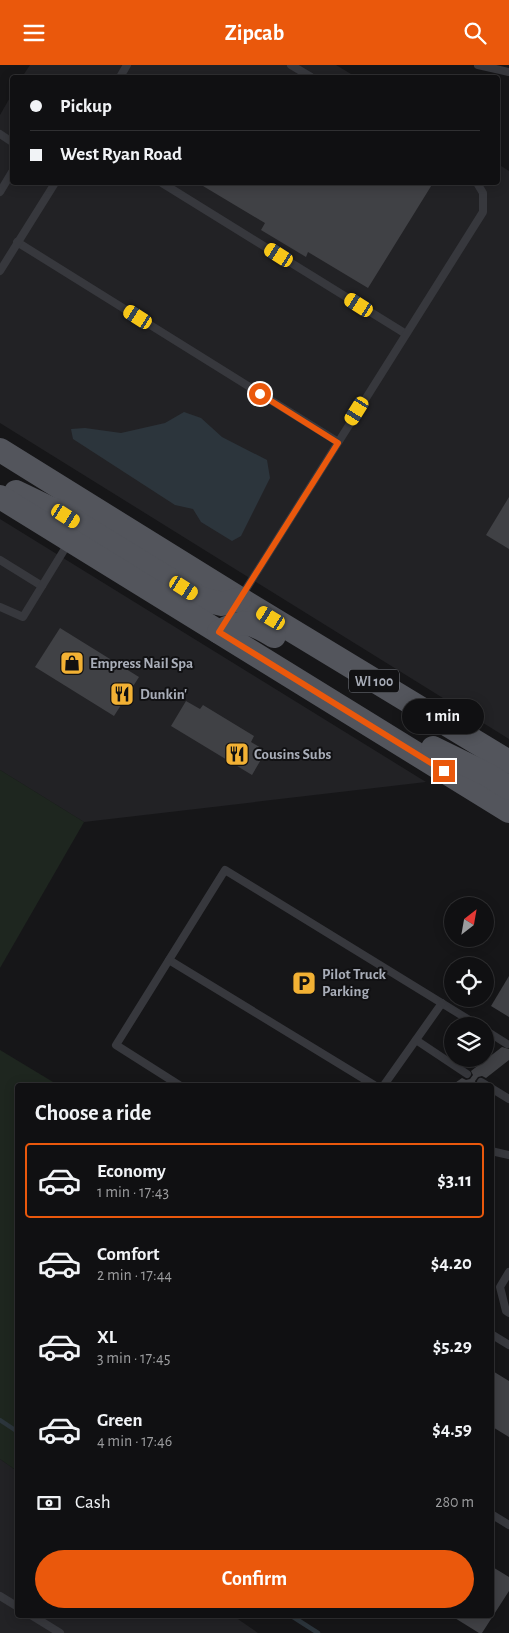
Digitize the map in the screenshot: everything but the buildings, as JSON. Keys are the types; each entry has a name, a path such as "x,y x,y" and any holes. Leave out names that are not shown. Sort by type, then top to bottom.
{"main road":[{"name":"WI 100","path":"0,450 77,498 231,614 364,721 509,811"},
{"path":"0,465 29,480 77,498"},
{"path":"0,486 66,516 201,599 222,604 231,614 233,624 243,622 254,624 308,657 360,682 396,694"},
{"name":"WI 100","path":"0,497 70,541 231,614 396,694 509,762"},
{"path":"364,721 407,736 488,775 509,788"}],"lane":[{"path":"291,65 308,75"},
{"path":"478,65 509,72"},
{"path":"0,192 10,175"},
{"path":"0,271 54,185"},
{"path":"165,185 406,334"},
{"path":"231,614 483,212 483,193 478,185"},
{"path":"18,243 338,443"},
{"path":"0,607 23,617 70,541"},
{"path":"0,559 42,586"},
{"path":"176,1083 116,1045 225,870 465,1017"},
{"path":"169,960 371,1083"},
{"path":"385,1083 442,1003"},
{"path":"494,1035 507,1043"},
{"path":"416,1040 467,1074"},
{"path":"494,1090 509,1099"},
{"path":"494,1152 509,1155"},
{"path":"509,1272 500,1287 506,1311 509,1313"},
{"path":"494,1336 509,1345"},
{"path":"494,1516 509,1525"},
{"path":"0,1596 15,1605"},
{"path":"36,1618 57,1632"}],"shaded area":[{"path":"30,65 336,65 353,75 23,75"},
{"path":"10,98 10,185 500,185 500,165 509,171 509,739 0,423 0,115"},
{"path":"184,412 201,418 222,437 267,460 270,478 241,536 232,541 201,522 193,509 175,505 73,439 71,429 85,428 121,433 165,423"},
{"path":"0,519 426,782 84,822 0,770"},
{"path":"0,770 84,822 0,968"},
{"path":"0,1050 55,1083 15,1083 15,1470 0,1459"},
{"path":"0,1459 15,1470 15,1618 236,1618 258,1633 0,1633"}],"waterway":[{"path":"0,1420 15,1430"},
{"path":"295,1618 318,1633"}],"place":[{"name":"Empress Nail Spa","path":"72,663"},
{"name":"Dunkin'","path":"122,694"},
{"name":"Cousins Subs","path":"237,754"},
{"name":"Pilot Truck Parking","path":"304,983"}],"route":[{"path":"260,394 338,443 219,632 444,771"}]}
